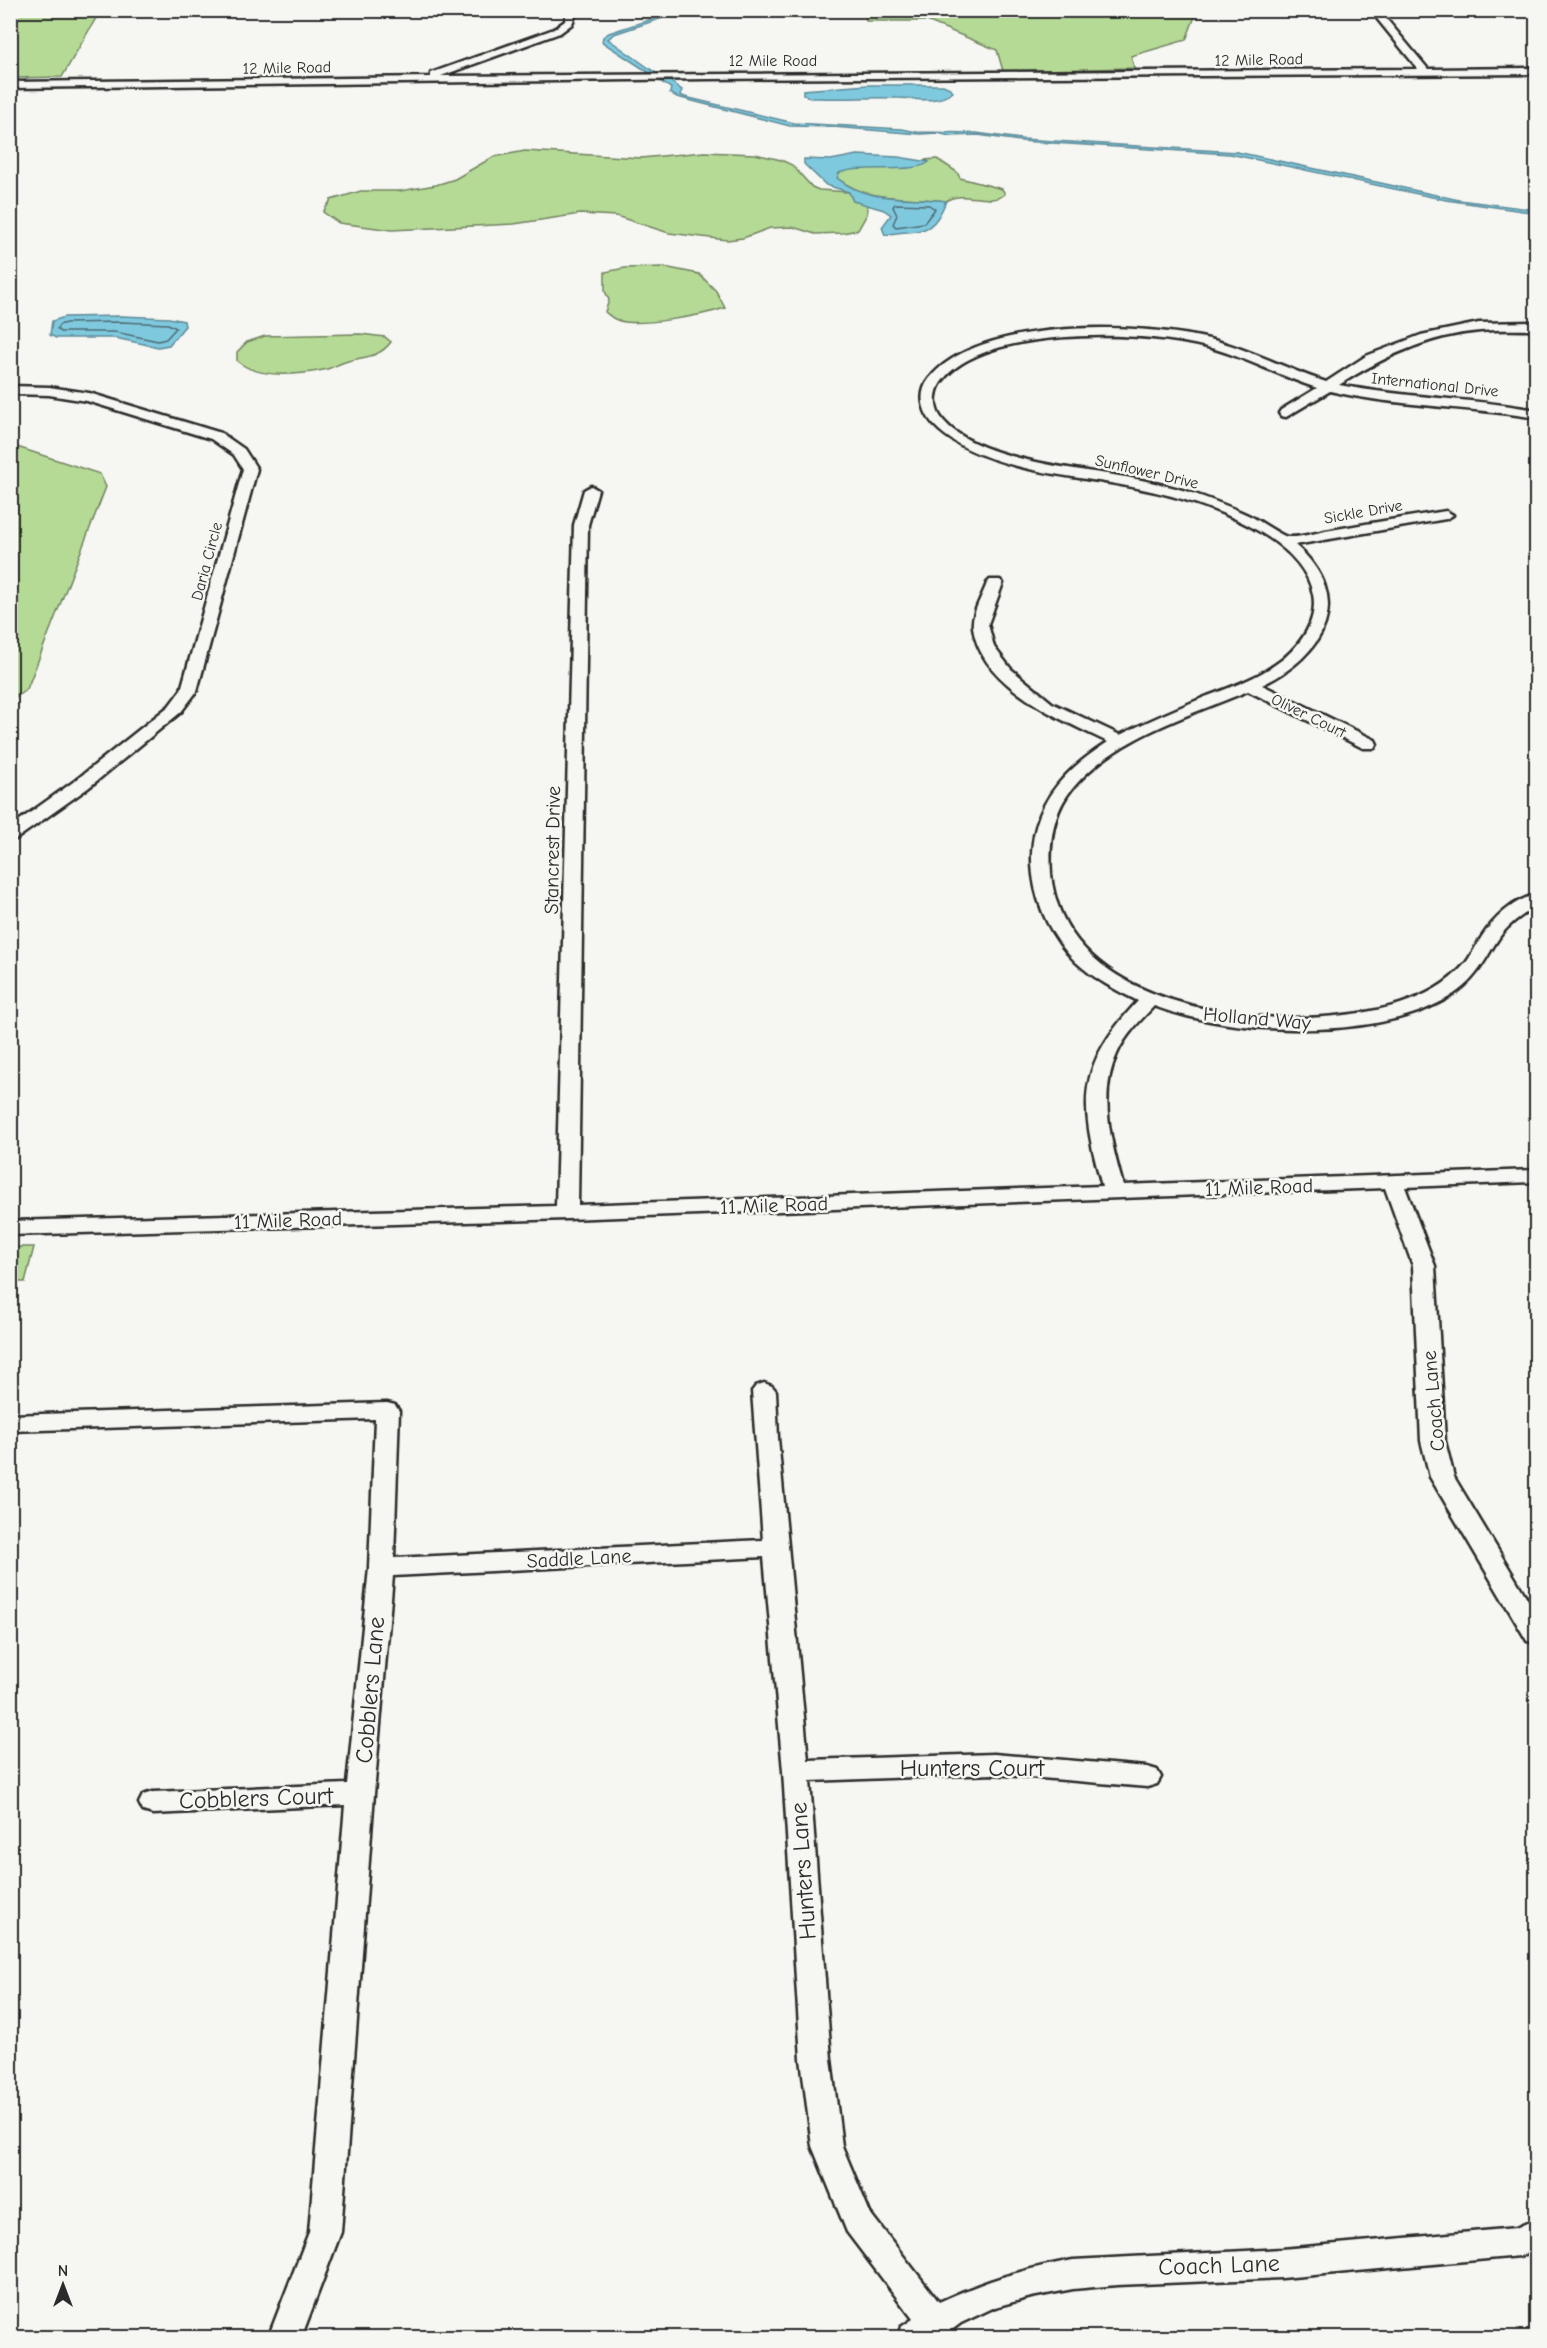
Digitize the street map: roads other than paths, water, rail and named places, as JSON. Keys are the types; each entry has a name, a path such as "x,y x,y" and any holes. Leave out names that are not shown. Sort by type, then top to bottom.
{"street":[{"path":"420,80 557,31 569,22 572,10"},
{"path":"1374,10 1426,72"},
{"name":"12 Mile Road","path":"10,86 706,76 1536,71"},
{"path":"1286,413 1371,359 1425,338 1479,327 1536,326"},
{"name":"Sunflower Drive","path":"1149,1000 1112,981 1085,960 1067,943 1055,925 1048,907 1039,862 1044,822 1057,797 1075,775 1119,741 1249,685 1285,665 1299,653 1312,638 1319,623 1322,609 1317,581 1310,569 1285,542 1222,508 1167,490 1131,482 1045,470 983,451 950,433 938,422 932,412 929,393 939,375 947,367 989,347 1053,335 1103,332 1168,337 1223,347 1283,372 1330,387"},
{"name":"International Drive","path":"1330,387 1389,398 1478,405 1536,414"},
{"name":"Daria Circle","path":"10,390 49,391 89,397 216,436 239,452 250,469 189,691 175,709 82,784 10,835"},
{"name":"Stancrest Drive","path":"567,1212 581,525 591,490"},
{"name":"Sickle Drive","path":"1285,542 1446,515"},
{"path":"995,583 980,624 986,648 1005,672 1046,706 1119,741"},
{"name":"Oliver Court","path":"1249,685 1369,744"},
{"name":"Holland Way","path":"1149,1000 1238,1020 1282,1024 1330,1023 1367,1018 1431,998 1453,986 1470,971 1494,932 1508,917 1536,900"},
{"path":"1114,1192 1098,1118 1097,1079 1117,1036 1149,1000"},
{"name":"11 Mile Road","path":"10,1228 567,1212 1536,1176"},
{"name":"Coach Lane","path":"1393,1182 1424,1266 1433,1441 1442,1477 1536,1635"},
{"name":"Hunters Lane","path":"764,1391 796,1771 816,2059 827,2146 858,2222 923,2329"},
{"name":"Cobblers Lane","path":"10,1423 387,1411 381,1568 360,1794 325,2232 284,2337"},
{"name":"Saddle Lane","path":"381,1568 776,1548"},
{"name":"Hunters Court","path":"796,1771 994,1764 1147,1777"},
{"name":"Cobblers Court","path":"153,1803 360,1794"},
{"name":"Coach Lane","path":"923,2329 1006,2288 1061,2276 1122,2269 1248,2266 1520,2242 1536,2233"}],"water":[{"path":"679,10 684,11 614,34 608,39 656,73 648,72 602,42 603,37 609,33"},
{"path":"667,79 682,90 680,95 685,97 794,123 902,129 917,132 976,133 1021,139 1237,152 1459,200 1536,210 1536,213 1446,200 1230,154 1020,141 978,135 950,136 938,133 920,134 790,126 677,97 670,93 671,88 658,80"},
{"path":"868,85 943,85 953,92 933,100 810,98 803,94 803,90"},
{"path":"857,155 898,157 929,162 912,168 849,170 839,173 837,178 862,192 875,195 946,201 935,221 923,230 885,235 882,227 891,215 884,210 853,201 849,192 826,185 804,164 804,159 831,160"},
{"path":"65,317 169,318 184,321 185,326 169,345 158,347 115,338 56,338 50,335 52,321"}]}
